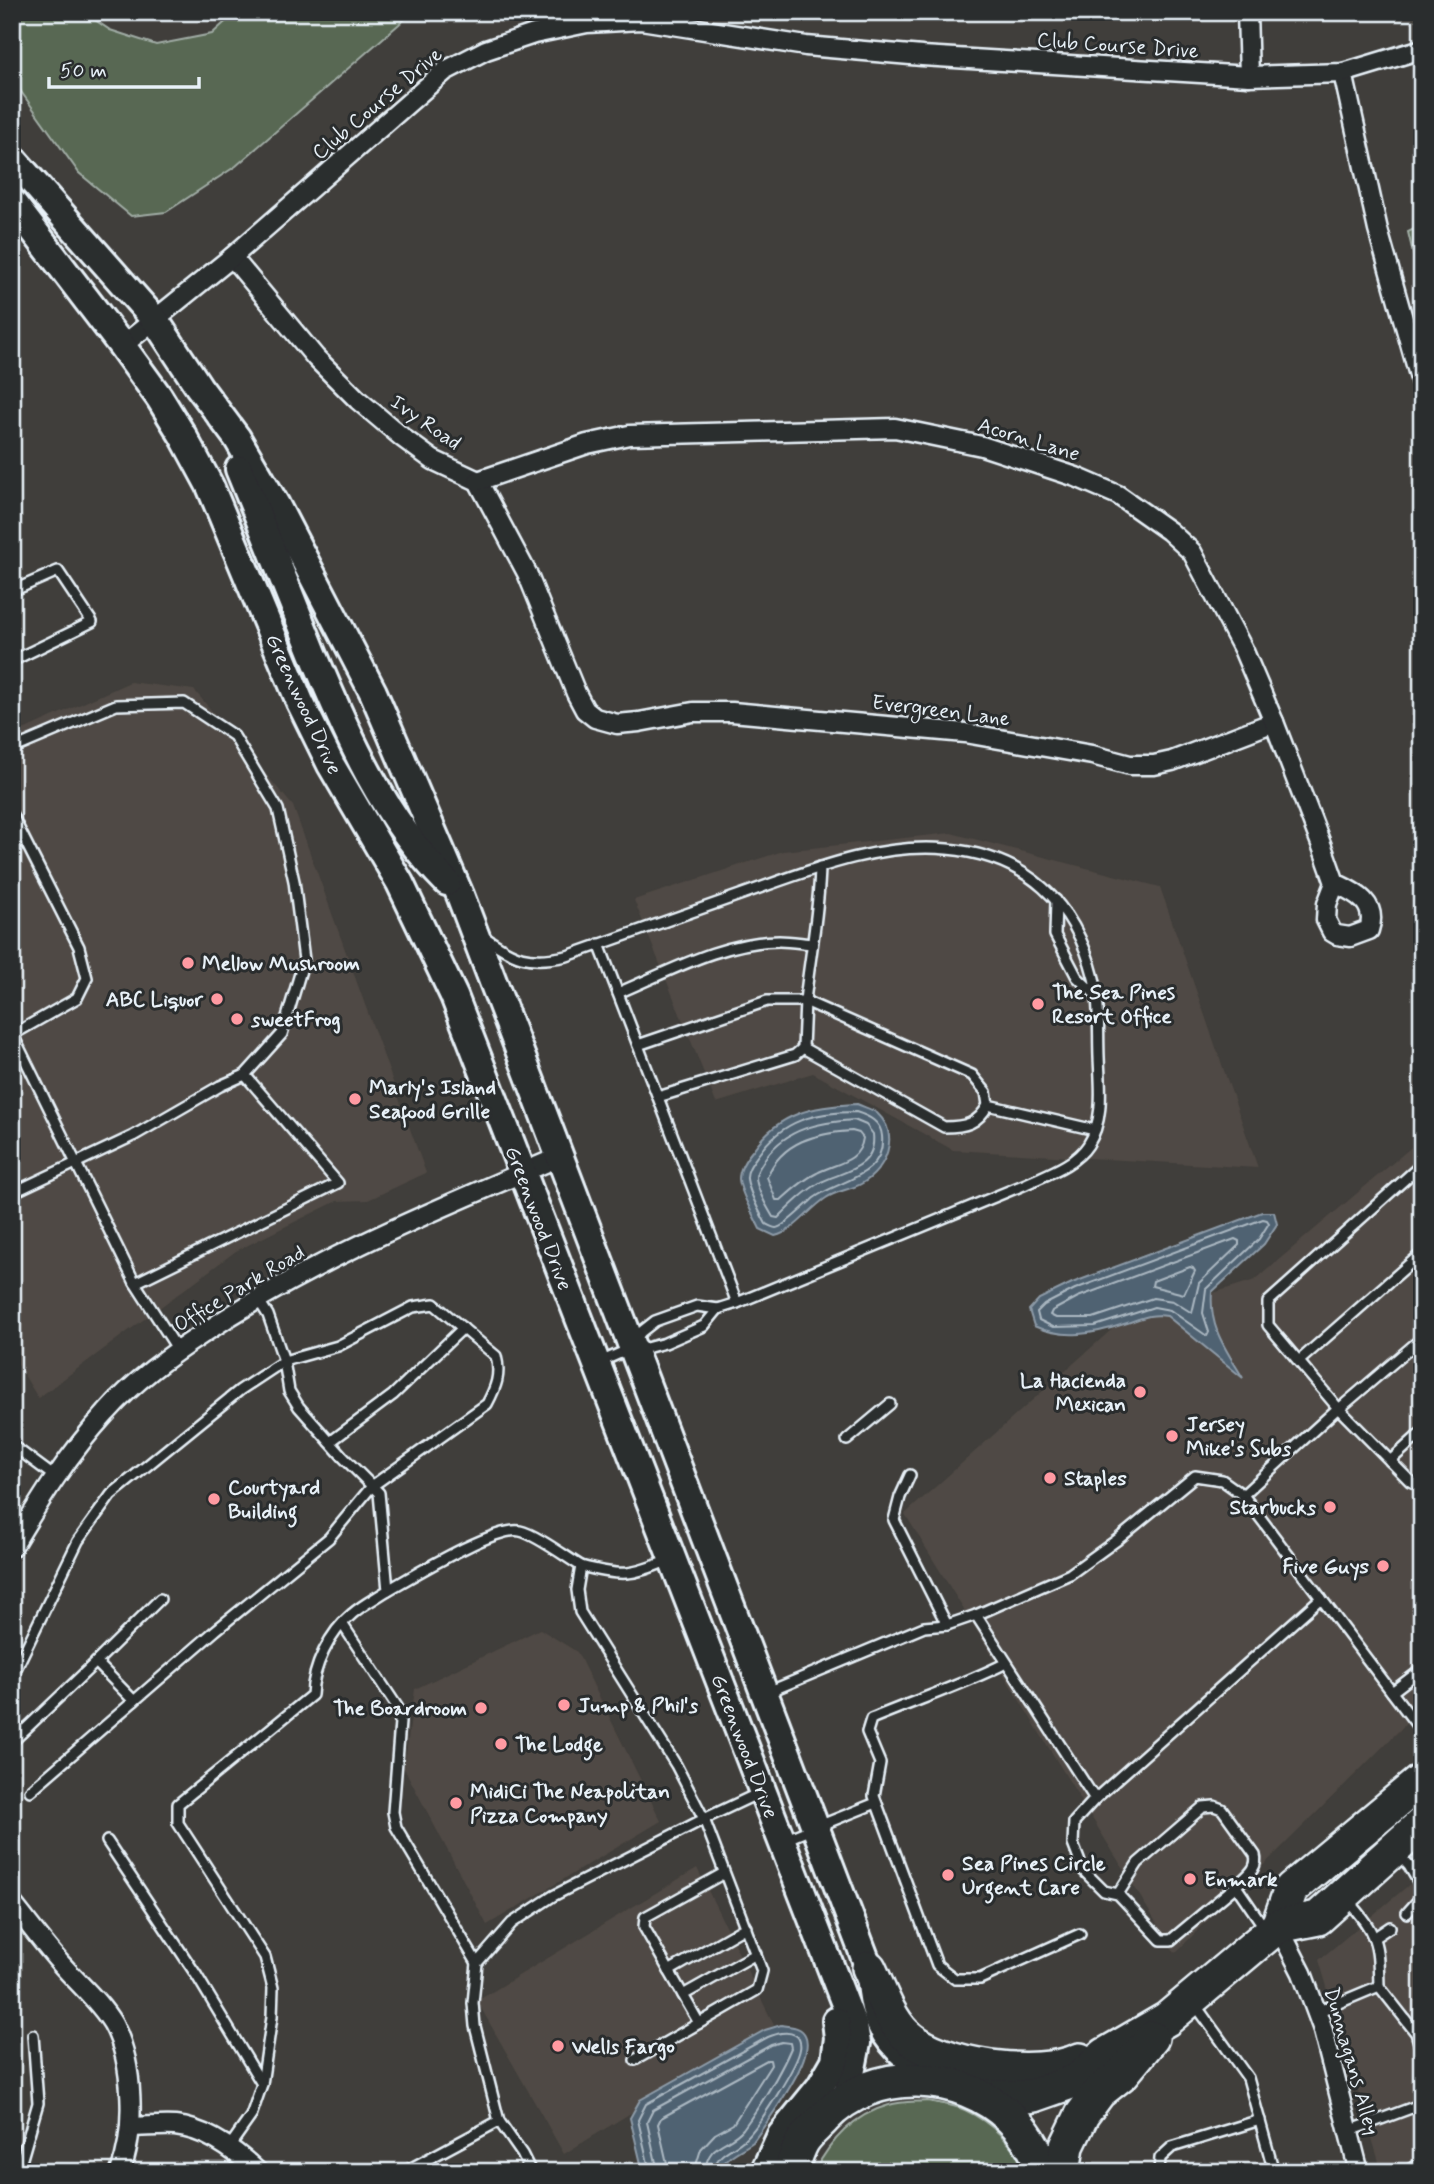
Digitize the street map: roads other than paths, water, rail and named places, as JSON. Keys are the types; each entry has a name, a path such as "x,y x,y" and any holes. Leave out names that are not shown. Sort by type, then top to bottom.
{"highway":[{"path":"1273,1930 1291,1889 1422,1780"},
{"path":"982,2096 1014,2098 1034,2095 1077,2080 1105,2056 1179,2009 1273,1930 1318,1918 1422,1824"},
{"path":"869,1968 905,2034 917,2043 940,2053 985,2066 1035,2070 1067,2065 1085,2058 1108,2042 1179,2009"},
{"path":"1063,2172 1067,2146 1082,2115 1099,2092 1123,2073 1179,2009"},
{"path":"1081,2172 1088,2143 1109,2103 1132,2076 1179,2009"},
{"path":"790,2172 803,2140 835,2107 865,2088 901,2080 938,2081 982,2096 1011,2118 1034,2146 1045,2172"}],"street":[{"path":"1247,12 1249,76"},
{"name":"Club Course Drive","path":"122,346 232,257 445,71 486,50 534,34 587,23 642,16 806,46 922,56 1249,76 1343,73 1422,49"},
{"path":"1343,73 1378,230 1413,363 1422,386"},
{"name":"Greenwood Drive","path":"12,158 155,320 199,387 237,438 276,505 367,680 473,929 869,1968 876,2013 886,2035 897,2049 938,2081"},
{"name":"Greenwood Drive","path":"12,202 122,346 171,416 210,486 300,702 331,765 400,883 454,996 854,2027 857,2043 846,2099"},
{"name":"Ivy Road","path":"232,257 316,358 358,400 403,439 433,460 478,481"},
{"name":"Greenwood Drive","path":"199,387 239,467 315,658 355,749 400,827 431,866 460,895"},
{"name":"Acorn Lane","path":"478,481 587,444 629,435 895,428 982,446 1076,477 1118,495 1192,552 1243,649 1274,722 1335,883"},
{"name":"Evergreen Lane","path":"478,481 527,573 576,693 585,709 595,718 617,724 693,712 732,712 870,724 965,733 1092,755 1130,765 1154,765 1172,761 1274,722"},
{"name":"Office Park Road","path":"12,1547 55,1477 107,1411 150,1370 178,1350 258,1299 368,1240 559,1157"},
{"path":"12,1903 112,2022 120,2040 130,2095 131,2127 120,2172"},
{"name":"Dunnagans Alley","path":"1273,1930 1302,1973 1317,2012 1360,2172"},
{"path":"764,2172 781,2135 820,2087 835,2061 838,2038 831,1967"},
{"path":"131,2127 177,2126 202,2133 229,2147 258,2172"}],"lane":[{"path":"12,591 58,571 92,622 12,661"},
{"path":"12,749 116,705 184,703 233,736 278,810 294,881 304,960 282,1034 245,1075 220,1086 133,1136 12,1193"},
{"path":"12,815 79,947 87,978 77,998 12,1035 135,1283 178,1350"},
{"path":"473,929 507,953 523,959 544,961 820,867 893,850 946,849 992,857 1034,878 1062,906 1081,941 1094,978 1097,996 1100,1109 1096,1130 1087,1146 1069,1163 1026,1184 737,1303 718,1309 697,1307 655,1321 641,1332 632,1348"},
{"path":"658,1097 795,1055 803,1048 812,944 819,910 820,867"},
{"path":"1056,900 1055,935 1077,977 1097,996"},
{"path":"618,993 696,960 736,947 777,941 812,944"},
{"path":"599,944 737,1303"},
{"path":"638,1045 767,1001 806,1001 972,1075 986,1092 988,1105 981,1118 973,1123 964,1127 944,1127 803,1048"},
{"path":"135,1283 338,1183 245,1075"},
{"path":"988,1105 1096,1130"},
{"path":"1422,1164 1268,1303 1268,1325 1339,1409 1410,1481 1422,1486"},
{"path":"1299,1361 1422,1252"},
{"path":"258,1299 268,1315 284,1361 289,1391 330,1442 379,1493 388,1590"},
{"path":"12,1677 78,1541 111,1495 240,1390 284,1361 338,1346 413,1307 434,1304 496,1356 499,1370 496,1386 487,1404 372,1486 329,1538 216,1630 30,1791"},
{"path":"595,1364 632,1348 665,1343 704,1326 718,1309"},
{"path":"330,1442 393,1395 463,1328"},
{"path":"1243,1495 1422,1338"},
{"path":"847,1440 890,1404"},
{"path":"1390,1461 1422,1432"},
{"path":"12,1446 55,1477"},
{"path":"910,1475 894,1520 947,1625"},
{"path":"764,1693 924,1627 947,1625 976,1615 1070,1574 1117,1540 1195,1476 1223,1480 1243,1495 1422,1732"},
{"path":"229,2147 251,2116 262,2084 273,1988 265,1956 178,1823 178,1804 312,1695 313,1678 328,1643 350,1615 435,1563 506,1530 522,1531 581,1566 623,1575 642,1572 672,1559"},
{"path":"581,1566 577,1590 580,1612 676,1765 704,1819 762,1971 757,1990 635,2060"},
{"path":"1118,1894 1138,1863 1203,1807 1214,1805 1222,1809 1255,1855 1254,1868 1171,1940 1161,1940 1118,1894 1104,1891 1083,1870 1073,1844 1074,1822 1095,1799 1321,1598"},
{"path":"12,1742 160,1599"},
{"path":"976,1615 1095,1799"},
{"path":"343,1625 398,1708 400,1721 393,1812 396,1827 477,1964"},
{"path":"96,1662 134,1701"},
{"path":"1006,1663 972,1681 946,1688 871,1719 867,1732 880,1763 874,1796 937,1965 955,1979 980,1979 1080,1934"},
{"path":"1392,1692 1422,1669"},
{"path":"12,1720 23,1731"},
{"path":"531,2172 523,2154 499,2121 475,2026 473,2003 477,1964 512,1923 553,1896 763,1791"},
{"path":"782,1841 876,1803"},
{"path":"107,1841 197,1976 262,2084"},
{"path":"1392,1849 1409,1866 1422,1888"},
{"path":"699,2024 644,1927 645,1917 724,1873"},
{"path":"1236,1886 1273,1930"},
{"path":"1342,1895 1375,1937 1379,1986 1416,2033 1422,2053"},
{"path":"1407,1913 1422,1896"},
{"path":"669,1971 746,1927"},
{"path":"1375,1937 1390,1927"},
{"path":"682,1995 756,1954"},
{"path":"1317,2012 1379,1986"},
{"path":"1179,2009 1248,2078 1274,2172"},
{"path":"18,2172 38,2103 33,2035"},
{"path":"1349,2131 1422,2104"},
{"path":"1159,2172 1160,2158 1172,2147 1260,2120"},
{"path":"404,2172 499,2121"},
{"path":"1407,2172 1422,2162"}],"water":[{"path":"857,1104 877,1113 888,1131 887,1152 877,1170 861,1184 826,1198 782,1233 775,1236 760,1229 745,1198 739,1175 746,1159 763,1137 786,1119 812,1109"},
{"path":"1262,1212 1274,1212 1277,1224 1264,1244 1212,1292 1216,1327 1224,1347 1243,1378 1167,1316 1150,1316 1079,1334 1056,1333 1034,1326 1029,1310 1039,1299 1072,1283"},
{"path":"781,2025 795,2027 803,2032 807,2045 804,2058 788,2090 753,2142 729,2158 720,2172 643,2172 630,2118 640,2100 765,2030"}],"place":[{"name":"Mellow Mushroom","path":"188,963"},
{"name":"ABC Liquor","path":"217,999"},
{"name":"The Sea Pines Resort Office","path":"1038,1004"},
{"name":"sweetFrog","path":"237,1019"},
{"name":"Marly's Island Seafood Grille","path":"355,1099"},
{"name":"La Hacienda Mexican","path":"1140,1392"},
{"name":"Jersey Mike's Subs","path":"1172,1436"},
{"name":"Staples","path":"1050,1478"},
{"name":"Courtyard Building","path":"214,1499"},
{"name":"Starbucks","path":"1330,1507"},
{"name":"Five Guys","path":"1383,1566"},
{"name":"Jump & Phil's","path":"564,1705"},
{"name":"The Boardroom","path":"481,1708"},
{"name":"The Lodge","path":"501,1744"},
{"name":"MidiCi The Neapolitan Pizza Company","path":"456,1803"},
{"name":"Sea Pines Circle Urgent Care","path":"948,1875"},
{"name":"Enmark","path":"1190,1879"},
{"name":"Wells Fargo","path":"558,2046"}]}
